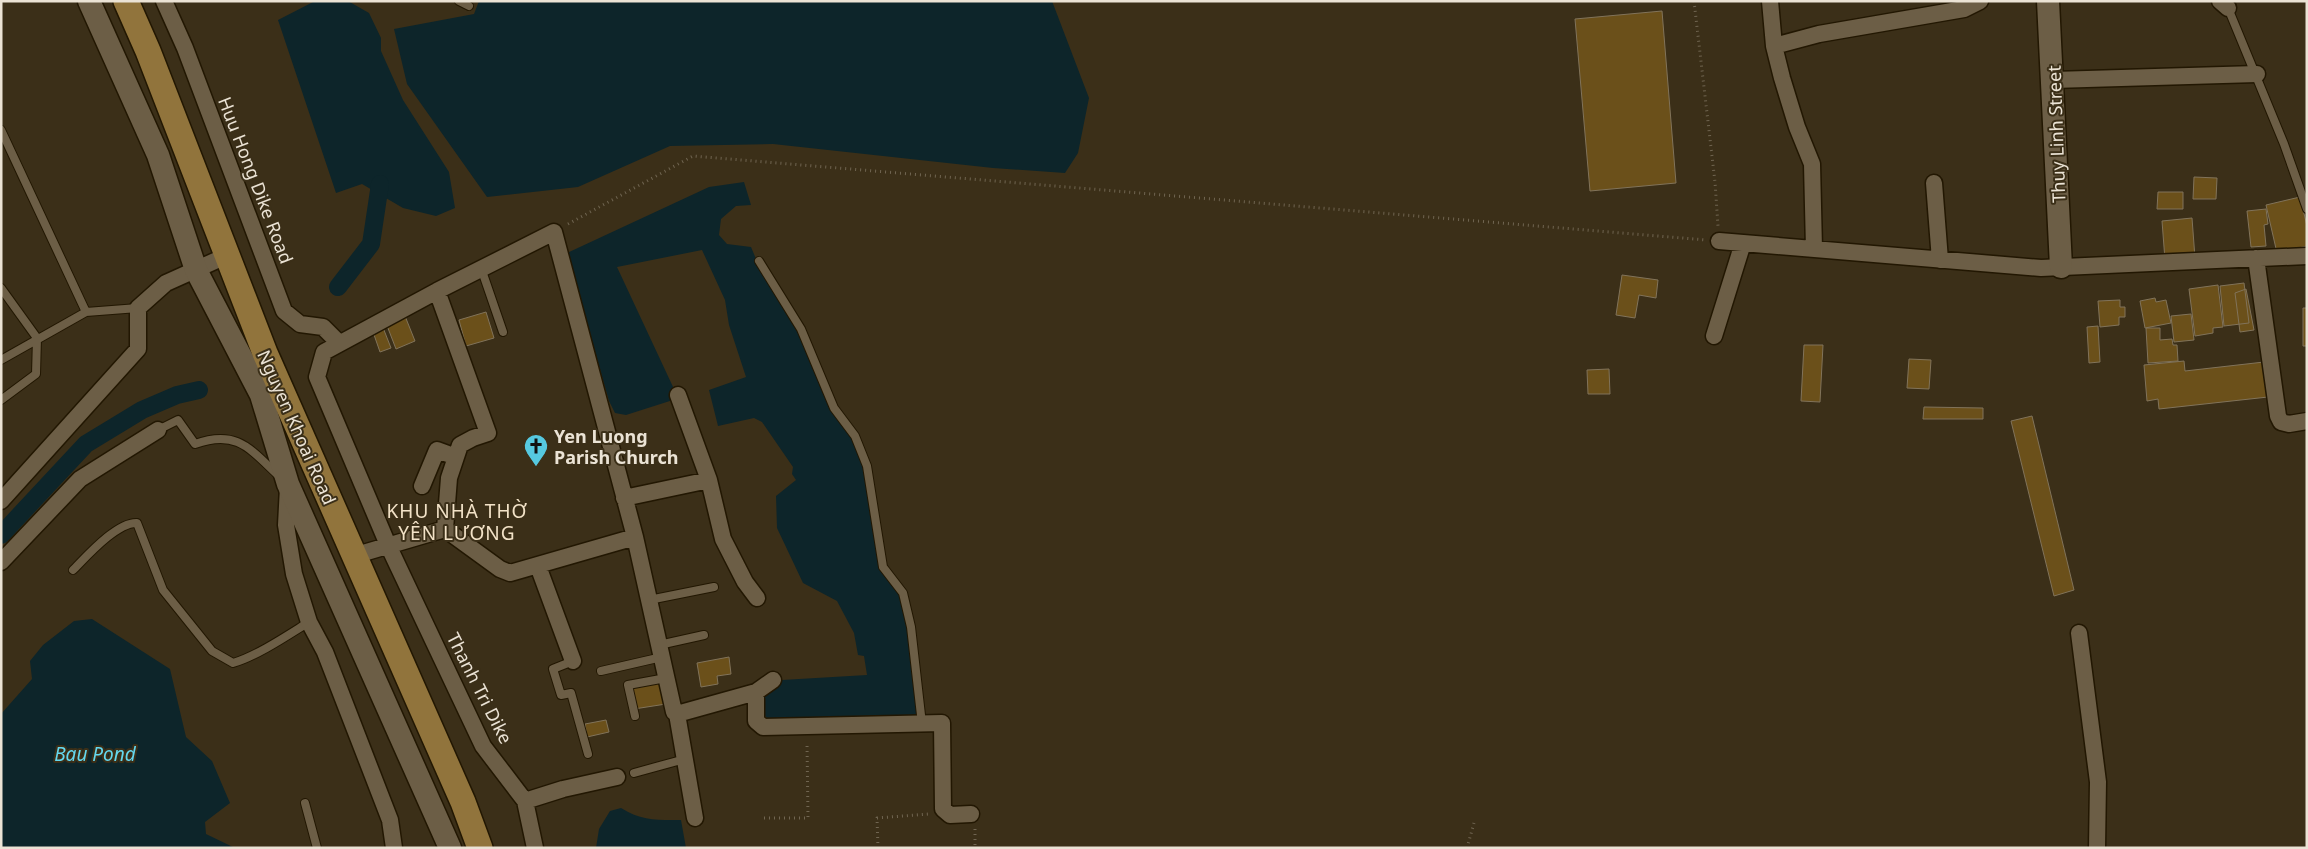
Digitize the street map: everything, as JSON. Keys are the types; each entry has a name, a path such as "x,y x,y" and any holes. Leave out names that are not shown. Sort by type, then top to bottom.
{"main road":[{"name":"Nguyen Khoai Road","path":"126,1 148,51 264,353 463,802 480,848"}],"street":[{"path":"89,1 158,155 196,270 261,395 288,484 450,848"},
{"name":"Huu Hong Dike Road","path":"164,1 188,57 284,311 300,324 322,327 339,343"},
{"path":"1770,1 1774,46 1796,128 1812,164 1814,249"},
{"path":"1774,46 1819,34 1964,9 1980,1"},
{"name":"Thuy Linh Street","path":"2048,1 2061,267"},
{"path":"2053,80 2257,74"},
{"path":"1934,183 1940,260"},
{"path":"554,232 635,537 674,712 677,714 695,818"},
{"name":"Thanh Tri Dike","path":"535,848 525,801 483,746 388,545 317,377 324,352 481,268 554,232"},
{"path":"1719,241 2041,268 2307,256"},
{"path":"1714,336 1743,243"},
{"path":"1,501 138,349 138,308 166,283 226,256"},
{"path":"2256,258 2278,416 2281,422 2289,424 2307,422"},
{"path":"437,291 488,433 460,445 448,478 445,529"},
{"path":"261,395 264,353"},
{"path":"678,395 709,480 723,538 745,582 758,598"},
{"path":"1,562 80,478 158,430"},
{"path":"422,486 437,450 456,458"},
{"path":"624,498 709,480"},
{"path":"288,484 286,525 294,574 309,622 326,652 390,820 394,848"},
{"path":"445,529 500,570 510,573 635,537"},
{"path":"353,556 445,529"},
{"path":"538,566 573,661"},
{"path":"2079,633 2098,782 2098,848"},
{"path":"677,714 756,692 773,680"},
{"path":"756,692 756,721 763,727 942,723 943,808 950,815 971,814"},
{"path":"525,801 617,777"}],"lane":[{"path":"459,1 469,6"},
{"path":"2224,5 2257,74 2307,209"},
{"path":"1,130 86,312"},
{"path":"759,262 801,329 834,408 855,436 867,466 883,567 902,593 911,627 922,724"},
{"path":"481,268 503,332"},
{"path":"1,288 37,338 36,374 1,400"},
{"path":"1,360 86,312 138,308"},
{"path":"158,430 178,420 195,444 211,438 230,438 249,449 288,484"},
{"path":"73,570 96,547 124,526 130,523 137,523 163,590 212,651 233,663 242,661 309,622"},
{"path":"649,600 714,587"},
{"path":"601,671 704,635"},
{"path":"573,661 553,669 561,695 571,693 588,754"},
{"path":"634,716 628,685 666,678"},
{"path":"634,773 685,758"},
{"path":"305,803 317,848"}],"path":[{"path":"554,232 693,156 1719,241 1715,182 1694,1"},
{"path":"764,818 808,818 806,726"},
{"path":"878,848 877,818 947,812"},
{"path":"1467,848 1474,823"}],"water":[{"path":"315,1 348,1 369,13 381,38 381,51 403,100 449,172 455,208 436,216 403,208 362,184 336,193 278,20"},
{"path":"479,1 1052,1 1089,98 1078,153 1065,173 993,168 773,144 670,146 578,187 487,197 407,84 394,29 474,14"},
{"path":"744,182 751,205 736,206 721,219 719,235 727,244 751,247 759,266 800,333 854,439 865,468 879,567 902,598 915,668 919,713 913,720 772,723 762,713 763,696 782,680 867,675 864,656 858,655 854,633 837,601 803,583 777,528 776,496 796,480 792,474 793,467 762,422 754,418 718,426 709,390 746,377 729,325 725,300 702,250 617,267 674,389 673,400 626,415 615,413 609,401 567,253 709,187"},
{"name":"Bau Pond","path":"92,619 170,669 186,737 212,761 230,803 205,822 206,834 235,848 1,848 1,714 32,679 30,661 43,645 74,621"},
{"path":"621,808 643,818 681,820 686,848 596,848 599,829 610,811"}],"building":[{"path":"1662,11 1676,183 1590,191 1575,19"},
{"path":"2194,177 2217,178 2216,199 2193,199"},
{"path":"2158,192 2183,192 2183,209 2157,209"},
{"path":"2300,197 2307,226 2307,246 2277,253 2266,205"},
{"path":"2266,209 2268,224 2264,225 2266,246 2251,247 2247,211"},
{"path":"2192,218 2195,258 2165,260 2162,221"},
{"path":"1622,275 1658,280 1656,298 1639,295 1635,318 1616,315"},
{"path":"2244,283 2249,323 2224,326 2220,286"},
{"path":"2218,285 2223,327 2213,328 2213,333 2195,336 2189,289"},
{"path":"2246,289 2254,330 2240,332 2235,293"},
{"path":"2155,298 2156,302 2166,300 2171,323 2145,328 2140,301"},
{"path":"2120,300 2120,307 2125,307 2125,317 2119,317 2119,325 2100,327 2098,301"},
{"path":"2303,308 2307,308 2307,346 2303,346"},
{"path":"486,312 494,338 466,346 459,320"},
{"path":"2191,314 2194,340 2174,342 2171,316"},
{"path":"405,316 415,341 396,349 386,323"},
{"path":"382,325 391,348 380,352 372,329"},
{"path":"2098,326 2100,362 2089,363 2087,327"},
{"path":"2146,328 2160,328 2160,340 2172,339 2173,345 2177,345 2178,361 2148,363"},
{"path":"1804,345 1823,345 1820,402 1801,401"},
{"path":"1909,359 1931,360 1929,389 1907,388"},
{"path":"2184,361 2185,371 2264,362 2268,397 2159,409 2158,399 2147,401 2144,365"},
{"path":"1609,369 1610,394 1588,394 1587,370"},
{"path":"1924,407 1983,408 1983,419 1923,419"},
{"path":"2032,416 2074,590 2054,596 2011,421"},
{"path":"729,657 731,674 717,676 718,684 701,687 697,663"},
{"path":"662,681 666,704 634,709 631,686"},
{"path":"606,720 609,732 587,737 585,724"}],"waterway":[{"path":"338,287 371,244 380,184"},
{"path":"1,535 86,444 142,410 177,395 199,390"}],"place":[{"name":"Yen Luong Parish Church","path":"536,467"}],"district":[{"name":"KHU NHÀ THỜ YÊN LƯƠNG","path":"457,522"}]}
